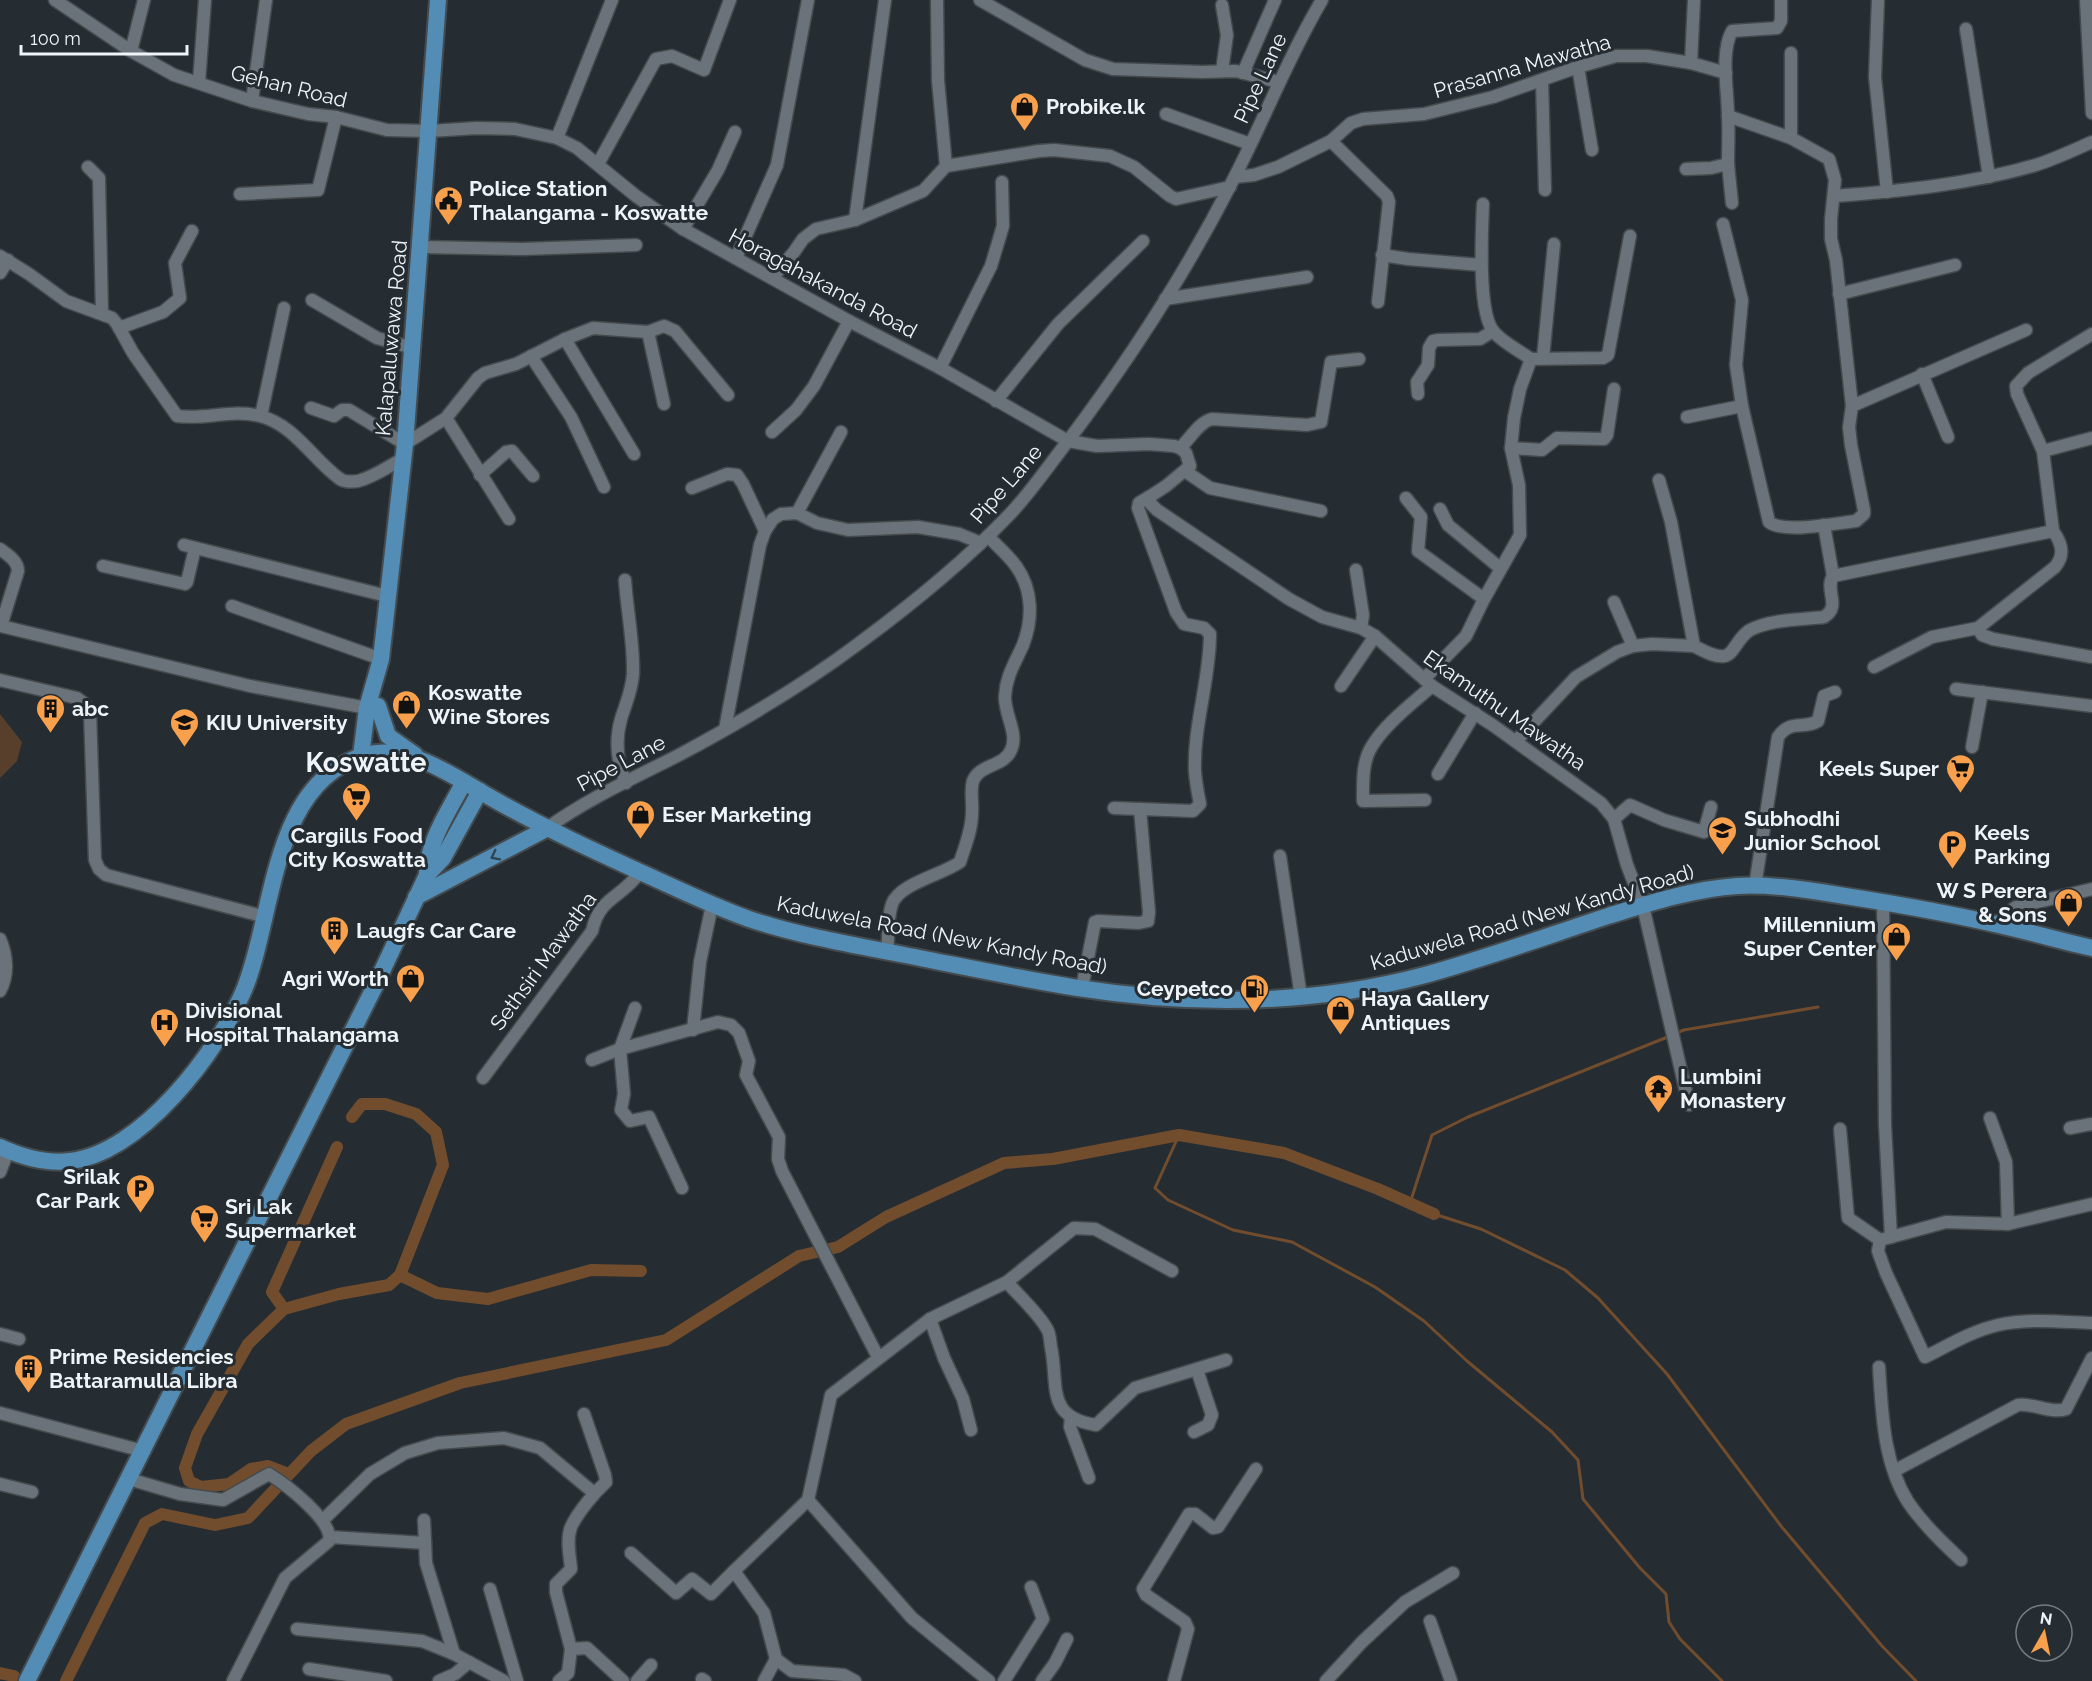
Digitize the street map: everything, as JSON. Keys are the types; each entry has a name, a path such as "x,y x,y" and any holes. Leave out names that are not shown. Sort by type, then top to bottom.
{"main road":[{"name":"Kalapaluwawa Road","path":"366,755 373,707 379,695 376,678 381,659 404,451 438,0"},
{"path":"373,707 388,736 424,762"},
{"name":"Kaduwela Road (New Kandy Road)","path":"366,755 398,754 424,762 546,828 712,905 778,928 887,952 1082,988 1197,999 1301,997 1373,986 1424,975 1643,906 1697,892 1755,886 1817,891 1883,902 1997,924 2092,948"},
{"path":"4,1149 40,1161 73,1161 102,1152 116,1145 147,1121 196,1069 223,1030 246,985 266,917 282,847 304,802 318,784 331,773 366,755"},
{"path":"427,875 430,847 464,782"},
{"path":"27,1681 375,986 427,875 443,858 480,792"},
{"path":"416,897 546,828"}],"street":[{"name":"Gehan Road","path":"55,0 131,51 174,75 252,101 308,114 336,117 387,130 429,131"},
{"path":"131,51 144,0"},
{"path":"199,82 205,0"},
{"path":"252,101 266,0"},
{"path":"557,138 612,0"},
{"path":"598,164 656,59 672,56 704,70 730,0"},
{"path":"736,258 777,165 808,0"},
{"path":"855,220 885,0"},
{"path":"772,278 803,239 816,228 855,220 923,191 946,166 938,80 937,0"},
{"path":"981,0 1085,60 1113,69 1222,71 1243,73 1279,82"},
{"path":"1243,73 1275,0"},
{"name":"Pipe Lane","path":"546,828 566,814 790,692 857,645 918,597 1013,512 1099,401 1165,299 1232,182 1306,27 1322,0"},
{"path":"1691,63 1694,0"},
{"path":"1732,203 1728,164 1726,73 1728,40 1732,31 1777,28 1781,21 1781,0"},
{"path":"1878,0 1875,77 1887,192"},
{"path":"2086,0 2092,113"},
{"path":"1222,5 1227,35 1222,71"},
{"path":"1966,29 1989,177"},
{"path":"1791,53 1791,138"},
{"name":"Prasanna Mawatha","path":"946,166 1054,150 1110,156 1134,167 1176,199 1278,167 1331,141 1351,123 1363,119 1424,114 1493,97 1616,56 1647,56 1691,63 1726,73"},
{"path":"1578,67 1592,150"},
{"path":"1542,80 1545,190"},
{"path":"1166,114 1251,144"},
{"path":"1723,224 1742,300 1736,365 1742,406 1769,522 1785,527 1856,521 1864,514 1849,427 1852,406 1831,239 1835,180 1829,159 1791,138 1728,116"},
{"path":"240,194 318,190 336,117"},
{"name":"Horagahakanda Road","path":"429,131 466,128 515,129 557,138 576,148 636,196 683,229 849,321 940,368 1068,441"},
{"path":"683,229 718,170 735,132"},
{"path":"1331,141 1387,196 1389,202 1378,302"},
{"path":"1834,196 1887,192 1989,177 2039,164 2092,142"},
{"path":"1686,169 1712,168 1728,164"},
{"path":"88,167 99,178 102,314"},
{"path":"940,368 991,266 1003,226 1002,182"},
{"path":"1483,204 1481,265 1486,314 1493,331 1537,358 1603,358 1608,355 1630,236"},
{"path":"119,328 163,312 180,298 175,263 192,231"},
{"path":"996,401 1058,324 1143,241"},
{"path":"421,247 523,249 636,244"},
{"path":"1425,800 1363,801 1364,771 1371,747 1466,636 1500,568 1520,535 1519,485 1511,448 1518,399 1537,358 1554,244"},
{"path":"1382,255 1408,260 1481,265"},
{"path":"0,273 4,258 66,301 112,318 133,353 177,416 193,418 232,413 261,416 272,420 300,440 342,481 356,482 404,451 446,418 478,378 485,373 516,364 565,339 593,328 648,332 664,326 675,330 728,395"},
{"path":"1839,294 1955,265"},
{"path":"1165,299 1307,277"},
{"path":"312,300 377,338 413,348"},
{"path":"261,416 284,308"},
{"path":"772,432 796,410 814,386 849,321"},
{"path":"1852,406 2026,330"},
{"path":"1418,394 1417,382 1428,365 1429,348 1432,341 1480,339 1493,331"},
{"path":"648,332 664,404"},
{"path":"1874,667 1932,637 1978,628 2059,562 2062,546 2053,531 2043,451 2017,394 2016,386 2028,374 2092,334"},
{"path":"565,339 634,454"},
{"path":"531,356 571,417 604,487"},
{"path":"1180,448 1202,424 1212,419 1307,425 1321,422 1330,362 1359,359"},
{"path":"1922,374 1947,437"},
{"path":"1511,448 1542,450 1557,438 1604,439 1614,389"},
{"path":"1687,417 1742,406"},
{"path":"311,408 334,416 342,410 349,411 404,451"},
{"path":"446,418 508,519"},
{"path":"797,513 841,432"},
{"path":"2043,451 2092,438"},
{"path":"1068,441 1097,446 1149,444 1180,448 1186,453 1190,466 1139,503 1138,508 1176,612 1184,624 1208,630 1210,634 1195,771 1200,804 1193,811 1114,808"},
{"path":"480,475 506,452 512,451 533,476"},
{"path":"1185,471 1210,488 1321,511"},
{"path":"692,488 727,474 737,476 765,531"},
{"path":"1659,480 1671,522 1694,646"},
{"name":"Ekamuthu Mawatha","path":"1149,497 1151,504 1157,510 1289,599 1322,617 1361,628 1375,636 1428,683 1516,741 1601,803 1614,819 1627,865 1643,906 1689,1105"},
{"path":"1406,498 1421,517 1418,551 1484,599"},
{"path":"1440,509 1448,525 1500,568"},
{"path":"725,729 760,545 773,519 781,514 797,513 817,523 848,530 918,526 985,539 1016,566 1027,585 1031,603 1028,628 1006,680 1005,699 1014,740 1011,751 999,763 980,771 974,780 972,816 960,862 907,888 896,897 891,906 887,952"},
{"path":"1516,741 1576,677 1617,652 1633,646 1652,644 1694,646 1724,657 1731,653 1740,638 1751,630 1770,623 1824,617 1832,611 1830,584 1833,576 1824,525"},
{"path":"1833,576 2053,531"},
{"path":"103,566 185,584 190,546 387,596"},
{"path":"0,549 18,566 1,627 250,686 373,707"},
{"path":"1356,570 1363,615 1361,628"},
{"path":"625,580 633,674 630,696 619,726 618,743 619,762 626,783"},
{"path":"1614,602 1633,646"},
{"path":"232,606 381,659"},
{"path":"1978,628 1982,635 1993,639 2092,657"},
{"path":"1341,686 1375,636"},
{"path":"0,680 77,698 90,712 95,860 99,869 106,875 266,917"},
{"path":"1956,689 2092,706"},
{"path":"1755,886 1778,737 1782,731 1793,725 1813,724 1818,721 1824,696 1835,692"},
{"path":"1972,747 1982,692"},
{"path":"1438,774 1475,713"},
{"path":"1614,819 1630,804 1664,820 1704,832 1711,807"},
{"path":"1082,988 1095,922 1139,923 1148,921 1140,809"},
{"path":"1280,856 1301,997"},
{"name":"Sethsiri Mawatha","path":"483,1078 592,931 595,917 604,904 630,886 640,872"},
{"path":"1997,924 2016,907 2092,889"},
{"path":"1883,902 1886,1238 1878,1251 1886,1274 1925,1357 1968,1335 1999,1325 2035,1322 2092,1323"},
{"path":"693,1030 700,962 712,905"},
{"path":"0,939 5,950 7,966 5,983 0,991"},
{"path":"635,1008 620,1049 624,1094 621,1110 630,1121 649,1116 682,1188"},
{"path":"592,1060 620,1049 718,1022 731,1025 739,1033 749,1061 746,1076 779,1137 778,1159 782,1171 878,1357"},
{"path":"1990,1118 2006,1162 2008,1224"},
{"path":"2070,1128 2092,1124"},
{"path":"1840,1130 1848,1218 1886,1238 1946,1222 2008,1224 2092,1204"},
{"path":"0,1172 4,1149"},
{"path":"631,1553 676,1593 692,1579 711,1594 808,1500 831,1395 930,1319 1007,1282 1074,1228 1095,1229 1172,1270"},
{"path":"1007,1282 1048,1330 1055,1366 1056,1394 1065,1413 1080,1423 1096,1425 1135,1388 1226,1360"},
{"path":"930,1319 944,1358 963,1399 971,1430"},
{"path":"0,1335 19,1339"},
{"path":"1894,1471 2018,1405 2028,1404 2058,1412 2066,1409 2092,1358"},
{"path":"1879,1367 1883,1427 1894,1471 1907,1500 1929,1529 1961,1560"},
{"path":"1194,1432 1208,1425 1212,1415 1197,1370"},
{"path":"0,1413 143,1451"},
{"path":"560,1681 568,1673 571,1649 556,1584 571,1569 568,1544 571,1527 594,1493 606,1482 584,1414"},
{"path":"1071,1417 1070,1427 1089,1478"},
{"path":"323,1520 370,1474 405,1453 438,1443 504,1438 540,1448 594,1493"},
{"path":"1174,1681 1188,1629 1185,1622 1146,1595 1143,1589 1189,1514 1195,1514 1213,1528 1218,1527 1257,1470"},
{"path":"129,1479 180,1494 223,1500 269,1474 282,1482 323,1520 330,1537 329,1541 285,1578 234,1681"},
{"path":"0,1484 32,1492"},
{"path":"808,1500 912,1618 989,1681"},
{"path":"424,1520 426,1563 454,1654"},
{"path":"330,1537 425,1543"},
{"path":"734,1571 764,1613 776,1659 792,1671 846,1679"},
{"path":"1326,1681 1362,1642 1405,1602 1453,1573"},
{"path":"1004,1681 1043,1619 1031,1587"},
{"path":"490,1589 517,1681"},
{"path":"1430,1622 1451,1681"},
{"path":"297,1629 422,1641 454,1654 504,1681"},
{"path":"1042,1681 1055,1663 1067,1639"},
{"path":"571,1649 587,1648 623,1681"},
{"path":"764,1681 776,1659"},
{"path":"439,1681 455,1674 469,1662"},
{"path":"637,1681 651,1665"},
{"path":"309,1669 386,1681"}],"shaded area":[{"path":"0,714 22,742 17,761 0,778"}],"waterway":[{"path":"1676,1033 1818,1007"},
{"path":"1410,1203 1432,1135 1468,1117 1670,1036"},
{"path":"352,1117 362,1104 385,1104 416,1114 436,1132 443,1165 400,1275"},
{"path":"1179,1135 1155,1188 1168,1200 1233,1230 1292,1242 1375,1287 1424,1321 1467,1361 1552,1432 1578,1460 1583,1499 1640,1568 1666,1594 1669,1622 1680,1639 1722,1681"},
{"path":"66,1681 145,1523 162,1514 215,1525 248,1518 311,1451 346,1424 460,1383 666,1340 799,1256 838,1247 886,1217 1004,1163 1053,1159 1179,1135 1284,1153 1378,1189 1434,1214"},
{"path":"284,1309 272,1292 337,1147"},
{"path":"1434,1214 1481,1229 1565,1270 1598,1298 1667,1374 1781,1526 1882,1646 1916,1681"},
{"path":"289,1474 268,1466 251,1469 229,1484 201,1487 189,1481 185,1468 197,1434 248,1344 284,1309 339,1294 389,1285 400,1275 437,1293 488,1299 591,1270 641,1271"},
{"path":"0,1673 14,1676"}],"place":[{"name":"Probike.lk","path":"1025,132"},
{"name":"Police Station Thalangama - Koswatte","path":"448,226"},
{"name":"Koswatte Wine Stores","path":"407,730"},
{"name":"abc","path":"51,734"},
{"name":"KIU University","path":"185,748"},
{"name":"Keels Super","path":"1960,794"},
{"name":"Cargills Food City Koswatta","path":"357,822"},
{"name":"Eser Marketing","path":"641,840"},
{"name":"Subhodhi Junior School","path":"1723,856"},
{"name":"Keels Parking","path":"1953,870"},
{"name":"W S Perera & Sons","path":"2068,928"},
{"name":"Laugfs Car Care","path":"335,956"},
{"name":"Millennium Super Center","path":"1897,962"},
{"name":"Agri Worth","path":"410,1004"},
{"name":"Ceypetco","path":"1254,1014"},
{"name":"Haya Gallery Antiques","path":"1340,1036"},
{"name":"Divisional Hospital Thalangama","path":"164,1048"},
{"name":"Lumbini Monastery","path":"1659,1114"},
{"name":"Srilak Car Park","path":"141,1214"},
{"name":"Sri Lak Supermarket","path":"204,1244"},
{"name":"Prime Residencies Battaramulla Libra","path":"28,1394"}],"district":[{"name":"Koswatte","path":"366,762"}]}
